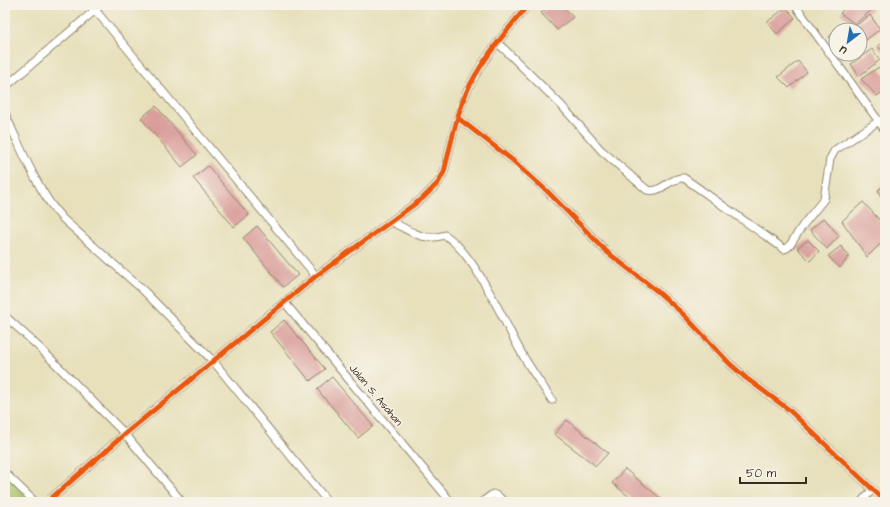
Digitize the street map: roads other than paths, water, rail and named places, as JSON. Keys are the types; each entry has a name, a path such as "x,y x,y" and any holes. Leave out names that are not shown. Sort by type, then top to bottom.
{"street":[{"path":"5,87 93,8 101,5"},
{"path":"47,502 126,434 316,276 392,222 423,198 438,183 441,178 464,99 473,79 498,43 528,5"},
{"path":"795,5 885,130"},
{"path":"93,8 316,276"},
{"path":"498,43 561,105 601,150 647,190 656,191 677,179 684,178 784,249 790,245 803,225 824,199 830,159 835,150 879,121"},
{"path":"5,114 22,151 54,209 144,291 214,362 328,502"},
{"path":"458,118 511,159 547,191 607,252 657,291 683,314 730,364 746,378 788,409 885,501"},
{"path":"392,222 422,237 435,238 445,235 454,241 478,272 523,355 552,400"},
{"name":"Jalan S. Asahan","path":"285,303 451,502"},
{"path":"5,316 41,349 126,434 182,502"},
{"path":"5,473 35,502"},
{"path":"861,502 872,490"},
{"path":"482,502 493,494 504,502"}]}
